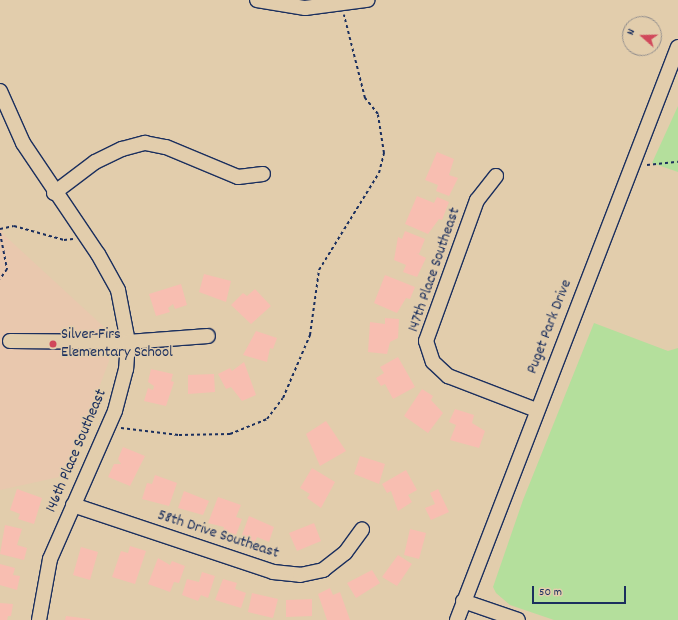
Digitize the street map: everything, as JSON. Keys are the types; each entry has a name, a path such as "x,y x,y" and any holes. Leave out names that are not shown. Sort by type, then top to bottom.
{"street":[{"path":"257,0 306,8 339,2 367,0"},
{"name":"Puget Park Drive","path":"457,620 630,166 678,48"},
{"name":"146th Place Southeast","path":"0,91 23,143 54,193 86,238 118,290 128,342 124,382 108,426 50,558 39,620"},
{"path":"54,193 95,162 122,149 145,143 166,147 238,177 263,174"},
{"name":"147th Place Southeast","path":"496,176 477,200 426,341 433,362 448,376 536,410"},
{"path":"10,341 128,342 208,336"},
{"name":"58th Drive Southeast","path":"74,505 273,572 300,575 324,570 345,553 362,530"},
{"path":"463,601 518,620"}],"path":[{"path":"108,426 179,435 230,434 268,419 282,398 310,335 319,270 379,173 384,153 378,114 365,98 350,26 339,2"},
{"path":"630,166 678,162"},
{"path":"0,228 14,226 64,240 86,238"},
{"path":"0,234 7,269 0,279"}],"shaded area":[{"name":"Silver Firs Elementary School","path":"0,225 3,234 104,327 109,361 83,431 59,477 0,490"}],"green space":[{"path":"678,106 678,172 652,163"},
{"path":"594,323 668,351 678,348 678,620 554,620 510,605 496,593 493,587 523,500"}],"building":[{"path":"437,152 454,159 449,175 458,178 449,196 436,191 438,185 425,180"},
{"path":"417,196 434,203 437,197 449,202 442,220 439,219 428,234 405,224"},
{"path":"405,231 425,239 419,254 416,253 426,258 417,277 403,272 406,265 394,260 398,237 402,239"},
{"path":"204,274 231,281 226,302 199,292"},
{"path":"385,275 415,287 410,299 406,298 397,313 374,303"},
{"path":"181,284 187,305 175,309 173,304 168,308 170,312 156,316 149,294"},
{"path":"255,289 271,306 251,324 231,305 243,293 247,296"},
{"path":"385,318 399,319 398,338 390,342 387,354 368,352 370,322 385,324"},
{"path":"256,331 277,338 273,349 270,348 267,362 243,355"},
{"path":"398,357 415,387 393,399 385,384 381,386 376,378 384,373 380,367"},
{"path":"244,362 256,395 242,401 231,387 226,389 218,374 230,368 232,371"},
{"path":"151,369 173,374 171,381 174,382 166,406 144,401 148,388 153,390 154,386 148,382"},
{"path":"214,374 215,392 188,394 188,375"},
{"path":"422,389 433,396 431,400 443,413 428,433 404,416"},
{"path":"455,409 474,415 472,423 485,431 479,448 450,440 456,425 449,422"},
{"path":"326,421 346,451 320,466 306,434"},
{"path":"123,447 145,456 130,486 108,477 114,464 121,464 118,459"},
{"path":"360,456 385,464 379,484 354,474"},
{"path":"312,468 335,482 321,508 307,498 310,494 300,488"},
{"path":"406,470 417,490 408,495 412,502 398,511 391,491 387,493 382,484"},
{"path":"155,475 177,483 169,506 142,499 147,483 152,484"},
{"path":"17,489 42,498 34,524 18,519 20,514 10,510"},
{"path":"438,489 449,512 431,520 425,508 435,504 430,493"},
{"path":"184,491 209,501 203,515 178,508"},
{"path":"218,497 241,505 236,517 242,519 236,535 223,530 224,527 208,523"},
{"path":"249,516 274,527 269,542 257,537 255,542 242,535"},
{"path":"314,523 321,541 297,551 289,533"},
{"path":"5,525 22,529 17,545 27,548 24,560 0,554"},
{"path":"410,529 426,533 419,559 404,555"},
{"path":"130,546 146,551 135,584 112,577 121,551 128,553"},
{"path":"81,547 98,552 90,580 73,575"},
{"path":"398,555 412,564 397,586 382,577"},
{"path":"158,558 170,565 172,561 185,566 179,583 174,582 170,592 148,584"},
{"path":"0,564 15,568 13,575 20,576 17,590 0,585"},
{"path":"372,570 380,583 356,598 347,583"},
{"path":"202,572 215,576 208,598 201,595 198,601 182,595 187,579 199,582"},
{"path":"223,579 237,583 235,589 246,593 241,608 215,600"},
{"path":"330,588 333,595 340,592 350,620 327,620 318,594"},
{"path":"252,593 278,599 273,618 248,612"},
{"path":"312,599 312,616 286,617 286,600"},
{"path":"0,603 13,604 11,616 8,616 7,620 0,620"},
{"path":"66,616 90,619 90,620 65,620"}],"place":[{"name":"Silver Firs Elementary School","path":"53,344"}]}
